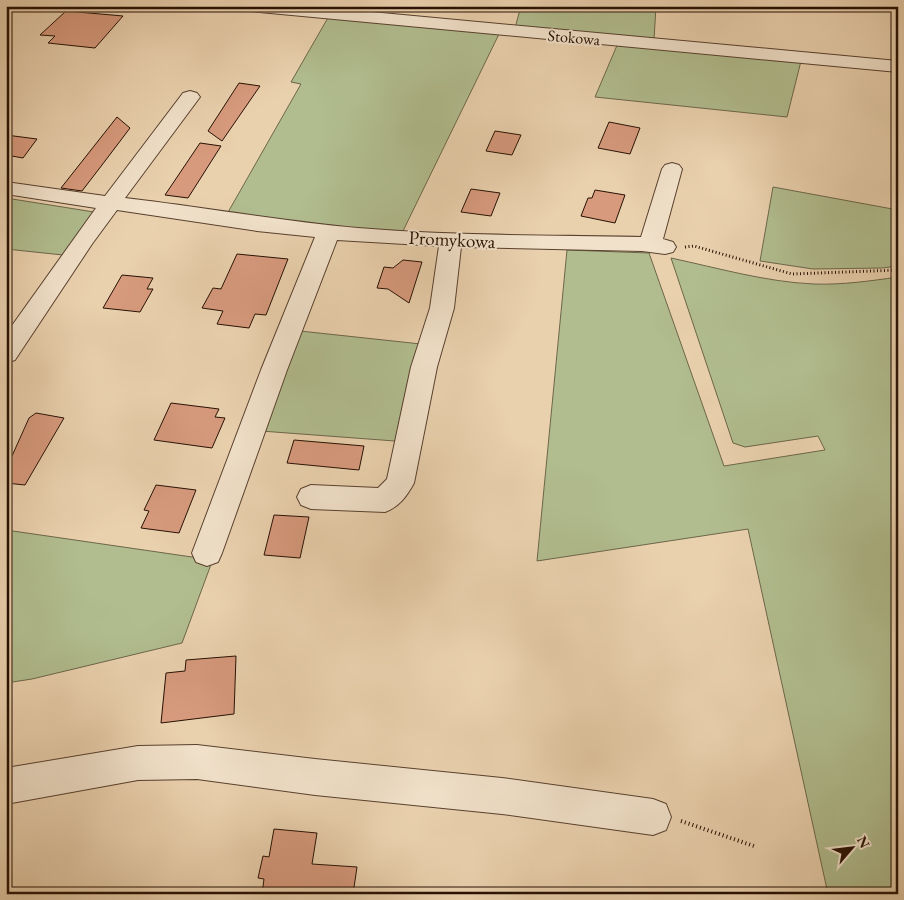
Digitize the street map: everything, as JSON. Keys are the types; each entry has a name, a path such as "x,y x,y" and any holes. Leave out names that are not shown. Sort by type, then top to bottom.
{"street":[{"name":"Stokowa","path":"250,6 898,67"},
{"path":"6,354 40,302 110,204 190,97"},
{"path":"658,246 672,169"},
{"name":"Promykowa","path":"6,188 257,224 360,235 506,242 658,246"},
{"path":"206,553 274,370 329,231"},
{"path":"311,498 385,500 400,483 424,367 442,308 451,239"},
{"path":"6,786 138,763 197,762 315,778 502,796 653,818"}],"path":[{"path":"658,246 694,246 792,274 898,270"},
{"path":"653,818 687,822 754,846"}],"green space":[{"path":"521,6 656,6 654,40 515,28"},
{"path":"329,16 500,32 402,233 227,214 301,84 291,82"},
{"path":"618,43 801,61 787,117 595,97"},
{"path":"773,187 898,210 898,266 813,269 760,261"},
{"path":"6,198 94,212 63,255 6,249"},
{"path":"567,250 649,253 724,466 825,450 818,436 745,447 733,443 671,258 742,274 796,283 835,284 898,277 898,894 828,894 748,529 537,561"},
{"path":"300,331 421,344 395,441 261,431"},
{"path":"6,530 213,559 182,643 32,679 6,683"}],"building":[{"path":"66,11 123,16 95,48 48,43 55,36 40,35"},
{"path":"239,83 260,86 222,141 208,131"},
{"path":"117,117 130,128 82,191 61,188"},
{"path":"609,122 640,128 630,154 598,148"},
{"path":"495,131 521,135 512,155 486,151"},
{"path":"6,135 37,139 23,158 6,155"},
{"path":"200,143 221,146 188,198 165,195"},
{"path":"471,189 500,193 491,216 461,212"},
{"path":"595,190 625,195 615,223 581,216 588,198 592,198"},
{"path":"237,254 288,259 266,315 255,314 249,328 217,324 223,311 202,308 213,288 221,289"},
{"path":"403,260 422,262 409,303 388,289 377,288 384,267 393,268"},
{"path":"122,275 153,278 147,289 153,289 140,312 103,308"},
{"path":"171,403 219,409 215,417 225,418 212,448 154,440"},
{"path":"36,413 64,418 25,485 6,483 6,455 12,456 29,418"},
{"path":"294,440 364,446 359,470 287,463"},
{"path":"156,485 196,490 179,533 141,528 149,511 144,510"},
{"path":"274,515 309,517 300,558 264,555"},
{"path":"236,656 234,714 161,723 166,673 185,671 186,660"},
{"path":"274,829 317,833 312,864 357,867 353,894 262,894 264,879 258,878 263,856 269,857"}]}
